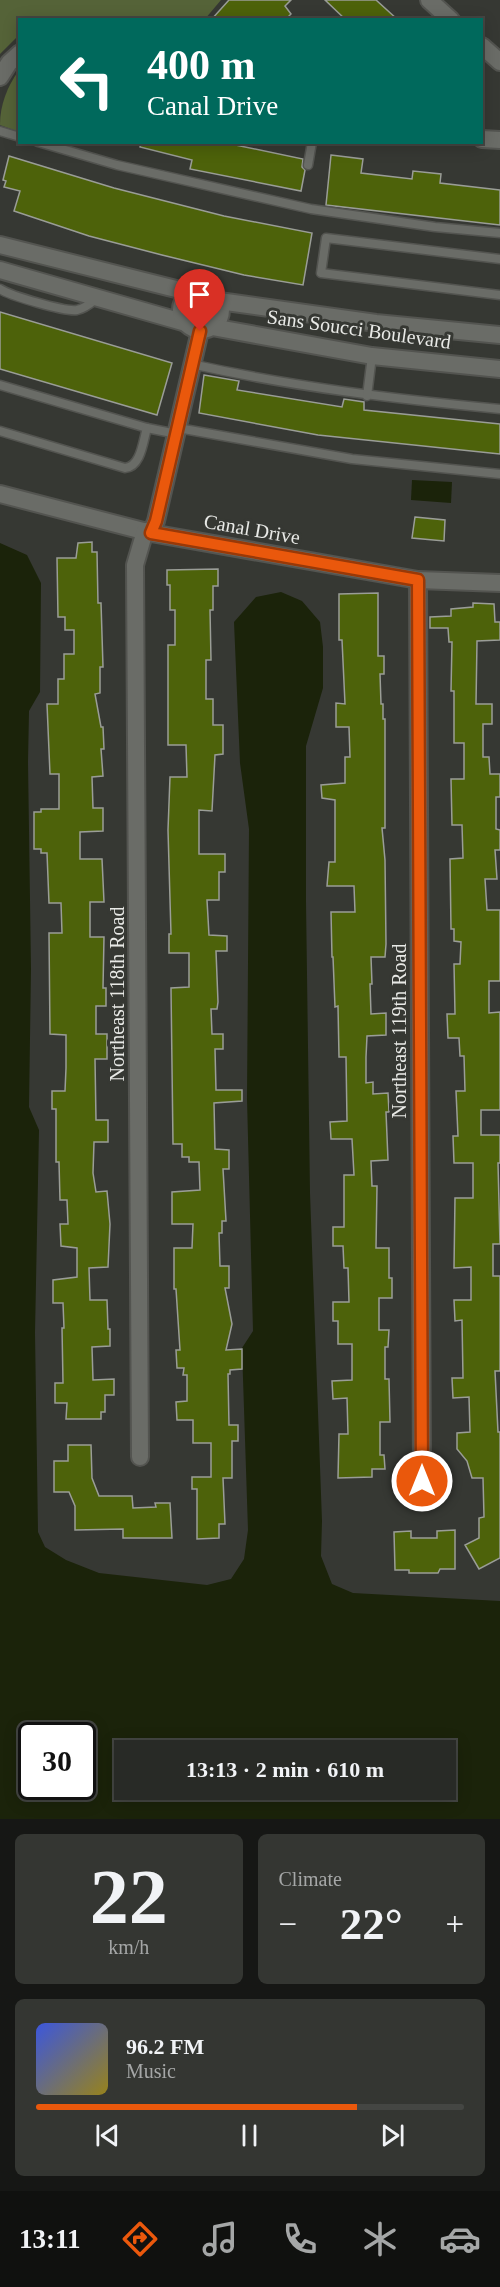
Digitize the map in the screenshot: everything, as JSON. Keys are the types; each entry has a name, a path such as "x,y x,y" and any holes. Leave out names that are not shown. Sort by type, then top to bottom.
{"street":[{"path":"429,0 449,18"},
{"path":"483,47 500,62"},
{"path":"0,77 9,63 18,55"},
{"path":"483,130 500,128"},
{"path":"483,139 500,140"},
{"path":"0,245 192,292 204,291 216,296 221,313 220,318 199,327 182,312 184,301 192,292"},
{"name":"Sans Soucci Boulevard","path":"0,270 199,327 372,356 500,369"},
{"name":"Sans Soucci Boulevard","path":"219,302 376,323 500,335"},
{"name":"Northeast 118th Road","path":"140,1457 135,565 148,532 156,521 199,327"},
{"name":"Canal Drive","path":"0,494 148,532 418,580 500,583"},
{"name":"Northeast 119th Road","path":"418,580 422,1481"}],"lane":[{"path":"0,131 18,136"},
{"path":"45,144 117,165 311,209 435,227 500,233"},
{"path":"308,165 312,144"},
{"path":"500,259 326,238 321,273 500,295"},
{"path":"0,289 16,297 74,311 85,308 97,297"},
{"path":"367,396 372,356"},
{"path":"191,364 252,378 367,396 500,409"},
{"path":"0,385 147,428 352,459 500,474"},
{"path":"0,431 125,468 132,468 136,464 147,428"}],"shaded area":[{"path":"0,0 221,0 206,18 18,18 18,36 0,54"},
{"path":"18,72 18,132 0,125 1,110"},
{"path":"412,480 452,482 451,503 411,500"},
{"path":"0,543 27,555 41,583 40,692 29,711 28,762 31,969 29,1107 39,1130 35,1333 38,1532 45,1547 66,1560 99,1573 207,1585 231,1579 244,1559 248,1530 242,1348 253,1331 247,1099 249,829 240,763 234,622 256,597 281,592 302,601 320,622 323,647 323,688 306,746 310,1193 322,1521 321,1556 332,1584 353,1593 500,1601 500,1819 0,1819"}],"building":[{"path":"229,0 291,0 285,6 291,14 287,18 213,18"},
{"path":"325,0 376,0 396,18 344,18"},
{"path":"141,144 231,144 303,159 302,167 305,170 301,191 190,169 192,160 140,147"},
{"path":"331,155 363,159 361,173 412,179 413,171 441,174 440,183 500,190 500,225 326,205"},
{"path":"9,156 114,188 224,216 312,233 303,285 244,275 162,255 89,236 14,211 20,191 4,187 6,181 3,180"},
{"path":"0,312 172,363 157,415 0,369"},
{"path":"204,375 239,381 237,390 342,407 344,399 364,402 364,410 500,424 500,454 318,435 199,413"},
{"path":"415,517 445,520 444,541 412,538"},
{"path":"92,542 92,552 97,552 103,667 100,667 100,693 95,694 101,727 103,727 104,749 101,749 103,776 92,777 93,808 103,808 103,831 80,832 80,859 102,859 104,902 90,902 90,937 104,937 103,988 106,988 106,1006 96,1006 96,1034 107,1034 107,1059 95,1059 96,1120 108,1120 108,1142 94,1142 93,1173 96,1192 107,1191 110,1224 108,1267 89,1268 90,1300 107,1300 108,1329 110,1329 110,1346 92,1347 93,1380 114,1379 114,1395 105,1395 105,1412 101,1412 101,1419 66,1419 67,1403 55,1403 55,1383 63,1383 62,1328 64,1328 63,1303 53,1303 53,1280 77,1277 77,1248 61,1246 60,1224 68,1224 67,1200 60,1200 59,1162 56,1162 56,1109 52,1109 52,1091 65,1091 66,1035 50,1034 49,933 62,933 61,903 49,903 47,853 41,853 41,849 34,849 34,812 41,812 41,809 59,809 59,774 50,774 47,704 58,704 58,679 64,679 64,654 74,654 74,630 65,630 65,617 58,617 57,558 76,558 78,543"},
{"path":"218,569 218,586 213,586 213,610 210,610 211,660 206,660 206,699 213,699 213,725 223,725 223,754 215,755 212,811 199,810 199,854 225,854 225,872 219,872 219,900 207,900 209,935 227,936 227,951 216,951 218,1002 217,1009 211,1009 212,1034 223,1034 223,1049 215,1049 216,1090 242,1090 242,1101 214,1103 215,1149 229,1150 229,1169 223,1169 226,1221 222,1221 222,1233 219,1233 220,1266 229,1266 229,1288 225,1288 232,1324 226,1350 242,1349 242,1369 230,1370 228,1374 229,1425 238,1425 238,1441 232,1441 232,1478 223,1478 225,1524 219,1524 219,1538 197,1539 197,1489 192,1489 192,1477 211,1477 211,1443 193,1443 193,1420 177,1420 176,1402 187,1401 187,1375 183,1375 184,1368 177,1368 176,1350 180,1350 176,1289 174,1289 174,1248 192,1248 193,1224 172,1224 172,1192 200,1190 199,1162 189,1162 189,1157 182,1157 182,1144 173,1144 171,988 189,987 189,953 169,953 169,934 171,934 168,830 170,777 187,777 186,745 168,745 168,645 175,645 175,610 170,610 170,585 167,585 167,570"},
{"path":"378,593 378,656 384,656 384,674 380,674 381,704 383,704 383,719 385,719 385,828 382,828 385,860 386,944 385,957 371,957 372,984 370,984 371,1014 386,1013 386,1035 367,1036 366,1083 373,1082 373,1094 388,1093 389,1112 386,1112 388,1160 371,1161 372,1186 377,1186 376,1248 389,1248 389,1278 392,1278 392,1298 379,1298 379,1330 389,1330 388,1347 385,1347 385,1379 389,1379 390,1422 380,1422 380,1455 384,1455 385,1469 372,1469 372,1477 338,1478 339,1434 348,1434 347,1398 333,1399 332,1381 352,1380 352,1344 338,1344 338,1321 333,1321 333,1302 349,1302 348,1268 344,1268 343,1246 333,1246 333,1227 344,1227 344,1175 354,1175 352,1139 331,1139 330,1122 347,1121 346,1057 339,1057 338,1006 335,1007 331,912 355,912 354,886 327,886 329,862 335,862 335,800 322,798 321,785 345,783 345,757 350,757 349,727 336,727 336,703 345,704 342,640 339,640 339,594"},
{"path":"473,603 494,604 495,622 500,622 500,640 477,641 476,704 492,704 492,724 483,724 483,757 489,757 490,774 500,774 500,797 496,797 496,829 500,830 500,850 495,850 497,879 485,879 487,910 500,910 500,981 489,981 489,1013 500,1012 500,1110 481,1110 481,1135 500,1135 500,1163 498,1163 500,1244 493,1244 493,1276 500,1276 500,1371 495,1371 498,1432 500,1432 500,1558 479,1569 465,1545 479,1538 479,1518 484,1517 483,1478 472,1478 467,1461 457,1449 457,1433 470,1432 469,1397 453,1398 452,1378 463,1378 462,1320 455,1321 454,1300 471,1300 471,1267 454,1268 455,1198 473,1198 473,1163 454,1163 453,1136 458,1136 456,1091 465,1091 464,1056 460,1056 459,1038 448,1038 447,1014 455,1014 454,964 460,964 461,942 454,941 454,929 451,929 450,859 463,858 462,825 452,825 451,779 464,779 464,743 454,743 454,691 451,691 452,642 449,642 448,628 430,628 430,617 451,616 451,609 473,607"},
{"path":"68,1445 91,1445 92,1478 99,1496 132,1496 133,1508 156,1507 155,1503 170,1503 172,1538 123,1538 123,1529 75,1530 75,1506 69,1492 54,1492 54,1461 68,1461"},
{"path":"455,1530 455,1569 440,1569 438,1573 409,1573 409,1570 395,1570 394,1532 411,1531 411,1538 437,1538 437,1531"}],"route":[{"path":"200,331 156,521 151,533 418,580 422,1481"}]}
